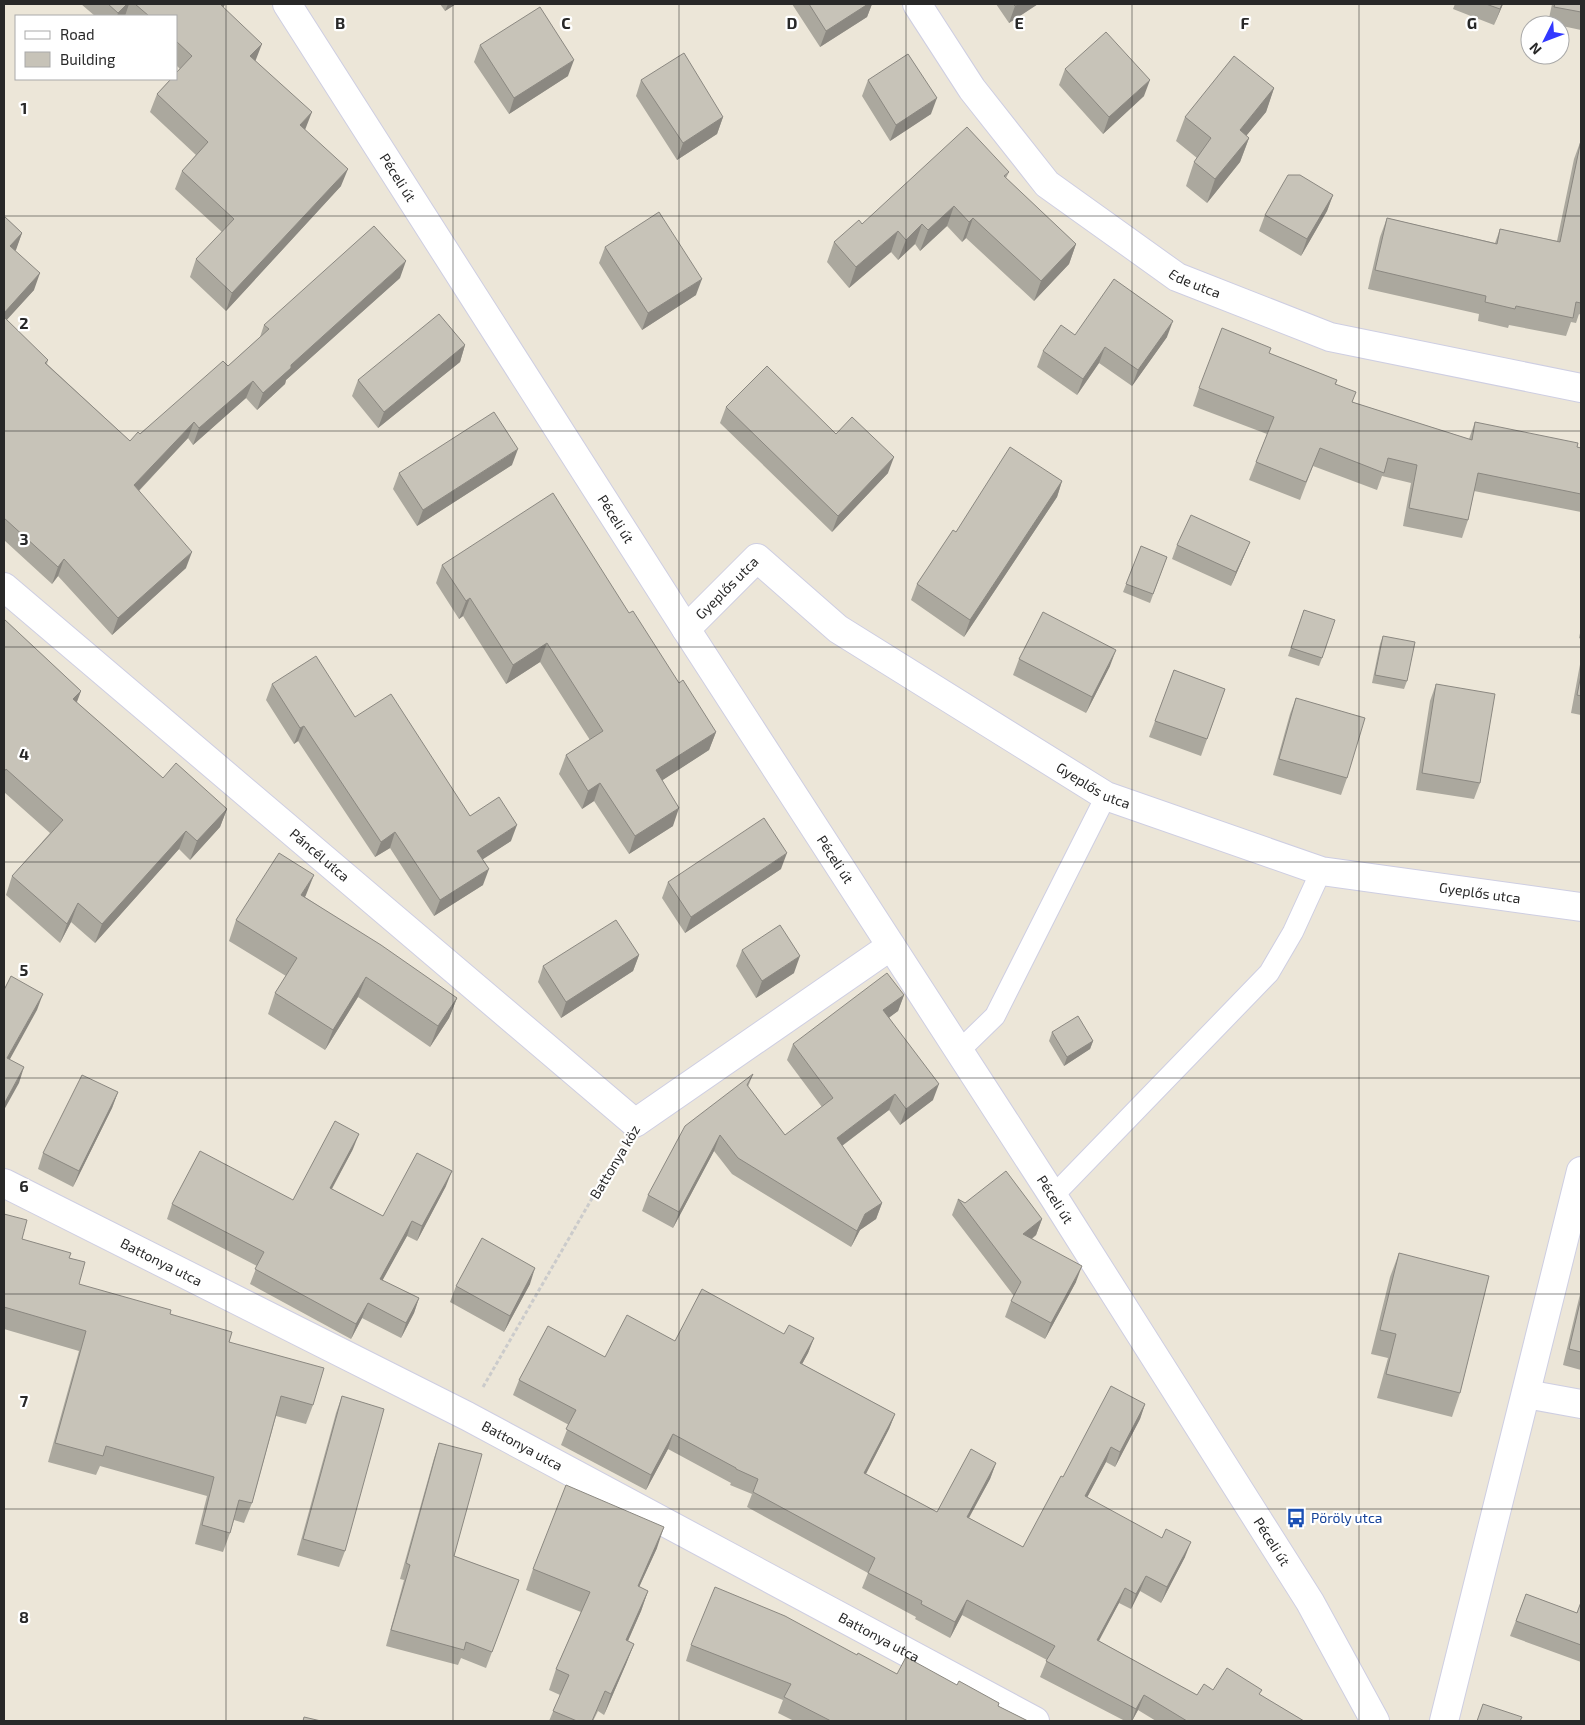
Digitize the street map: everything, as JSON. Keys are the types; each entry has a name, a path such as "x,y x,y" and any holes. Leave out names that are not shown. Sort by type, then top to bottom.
{"street":[{"name":"Péceli út","path":"287,4 686,629 1053,1196 1310,1602 1376,1721"},
{"name":"Ede utca","path":"917,4 972,89 1047,184 1177,277 1330,337 1581,388"},
{"name":"Gyeplős utca","path":"686,629 757,558 838,629 1106,796 1320,871 1581,907"},
{"name":"Páncél utca","path":"4,587 635,1123"},
{"name":"Battonya köz","path":"635,1123 891,946"},
{"path":"1444,1721 1581,1170"},
{"name":"Battonya utca","path":"4,1183 467,1416 1035,1721"},
{"path":"1526,1394 1581,1404"}],"lane":[{"path":"959,1051 995,1016 1106,796"},
{"path":"1053,1196 1269,973 1293,932 1320,871"}],"path":[{"name":"Battonya köz","path":"467,1416 635,1123"}],"building":[{"path":"108,4 127,4 118,13"},
{"path":"135,4 220,4 262,44 250,56 312,112 300,125 348,169 232,293 196,259 234,219 182,171 208,142 157,94 170,80 178,80 178,71 192,56 178,43 178,15 148,15"},
{"path":"809,4 868,4 826,31"},
{"path":"1486,4 1502,4 1500,9"},
{"path":"1555,4 1581,4 1581,12 1554,7"},
{"path":"540,7 574,60 514,98 480,45"},
{"path":"1106,32 1150,80 1109,117 1065,69"},
{"path":"684,53 723,117 683,143 641,80"},
{"path":"908,54 937,98 896,125 868,80"},
{"path":"1234,56 1274,88 1240,130 1249,138 1215,179 1194,162 1211,138 1185,117"},
{"path":"967,127 1009,172 1004,176 1076,244 1041,281 973,218 969,222 954,206 928,230 922,224 906,240 898,231 856,267 834,242 859,220 862,224"},
{"path":"1581,140 1581,303 1576,302 1573,318 1516,306 1515,309 1485,302 1486,296 1375,270 1387,218 1497,244 1500,229 1560,242"},
{"path":"1288,175 1300,175 1333,195 1307,239 1265,215"},
{"path":"659,212 702,279 648,313 605,247"},
{"path":"4,216 22,233 10,246 40,273 4,313"},
{"path":"374,226 406,261 291,365 291,368 263,393 253,381 199,428 194,422 134,485 192,552 118,618 64,559 58,567 4,518 4,317 48,360 45,363 130,441 138,432 140,434 223,361 228,366 269,329 264,325"},
{"path":"1114,279 1173,321 1138,370 1105,347 1083,379 1043,351 1061,325 1075,335"},
{"path":"439,314 465,345 384,412 358,380"},
{"path":"1222,328 1271,348 1269,353 1337,380 1335,384 1356,392 1352,402 1472,440 1475,422 1578,443 1577,447 1581,448 1581,494 1478,473 1468,520 1409,508 1417,465 1388,458 1384,473 1320,448 1306,482 1256,462 1274,417 1199,388"},
{"path":"767,366 836,434 852,417 894,457 838,516 726,407"},
{"path":"494,412 518,449 423,510 399,473"},
{"path":"1010,447 1062,481 970,620 917,584 953,530 956,532"},
{"path":"553,493 629,613 633,611 679,683 683,680 716,732 656,770 679,808 635,836 600,783 588,791 566,755 603,731 547,643 513,665 470,598 466,601 442,565"},
{"path":"1191,515 1250,542 1236,572 1177,545"},
{"path":"1141,546 1167,557 1153,594 1126,584"},
{"path":"1304,610 1335,620 1322,658 1291,648"},
{"path":"1043,612 1116,650 1092,697 1019,659"},
{"path":"4,619 81,691 73,699 163,778 176,763 227,809 197,841 186,831 102,924 78,903 67,924 12,876 63,820 6,769 4,772"},
{"path":"1383,636 1415,642 1407,681 1375,675"},
{"path":"316,656 355,717 391,694 470,816 499,797 517,825 477,851 489,869 440,900 395,832 381,842 304,726 300,728 272,684"},
{"path":"1174,670 1225,689 1207,739 1155,721"},
{"path":"1581,675 1581,696 1577,695"},
{"path":"1436,684 1495,694 1480,783 1422,773"},
{"path":"1296,698 1365,718 1347,778 1279,759"},
{"path":"764,818 787,853 691,917 668,882"},
{"path":"279,853 314,875 301,895 381,945 457,998 438,1026 366,977 333,1030 275,993 297,958 236,920"},
{"path":"616,920 639,955 566,1002 543,966"},
{"path":"780,925 800,956 762,981 742,950"},
{"path":"887,973 904,995 883,1010 939,1084 906,1109 895,1094 837,1138 882,1203 865,1214 857,1231 738,1158 720,1135 679,1212 648,1195 685,1126 753,1074 747,1085 785,1135 833,1098 793,1044"},
{"path":"11,976 43,994 7,1058 24,1067 4,1104 4,990"},
{"path":"1078,1016 1093,1041 1067,1057 1052,1032"},
{"path":"82,1075 118,1092 79,1171 43,1153"},
{"path":"335,1121 359,1134 330,1188 383,1216 417,1153 452,1171 422,1226 412,1221 380,1279 419,1298 406,1323 368,1303 356,1324 255,1269 264,1252 172,1204 200,1151 293,1200"},
{"path":"1006,1171 1042,1219 1023,1234 1082,1266 1051,1323 1011,1301 1021,1282 958,1199 965,1203"},
{"path":"4,1214 27,1220 22,1239 71,1253 69,1258 85,1262 79,1284 171,1310 170,1314 232,1332 229,1342 324,1368 313,1405 281,1396 252,1503 239,1500 230,1533 202,1525 214,1477 106,1446 103,1456 55,1443 86,1331 4,1307"},
{"path":"482,1238 535,1268 510,1316 456,1286"},
{"path":"1399,1253 1489,1276 1460,1393 1386,1374 1396,1334 1380,1330"},
{"path":"702,1289 784,1334 789,1325 814,1338 800,1363 895,1414 864,1473 937,1512 971,1449 996,1463 967,1517 1023,1547 1061,1476 1063,1477 1111,1386 1145,1404 1120,1452 1111,1447 1085,1496 1162,1538 1166,1529 1191,1542 1167,1587 1146,1576 1136,1594 1125,1588 1097,1640 1197,1695 1204,1684 1213,1690 1227,1668 1262,1690 1259,1694 1304,1721 1187,1721 1144,1695 1136,1709 1046,1661 1055,1646 967,1600 955,1622 921,1604 922,1601 868,1573 875,1558 753,1492 758,1479 673,1434 651,1475 566,1429 576,1410 519,1380 548,1326 605,1357 627,1315 675,1341"},
{"path":"1581,1298 1581,1352 1569,1349"},
{"path":"342,1396 384,1409 345,1551 303,1539"},
{"path":"439,1443 482,1454 454,1556 519,1580 492,1652 466,1642 464,1650 391,1630 410,1565 406,1563"},
{"path":"566,1485 664,1527 638,1586 648,1591 626,1640 634,1644 611,1694 605,1691 592,1721 577,1721 553,1711 569,1675 556,1669 590,1592 533,1569"},
{"path":"715,1587 785,1616 857,1655 858,1653 897,1674 906,1657 957,1685 959,1681 999,1703 998,1706 1028,1721 831,1721 784,1697 791,1684 691,1645"},
{"path":"1526,1594 1577,1613 1581,1602 1581,1645 1516,1621"},
{"path":"1483,1704 1522,1717 1520,1721 1477,1721"},
{"path":"304,1717 321,1721 303,1721"}],"place":[{"name":"Pöröly utca","path":"1296,1518"}]}
